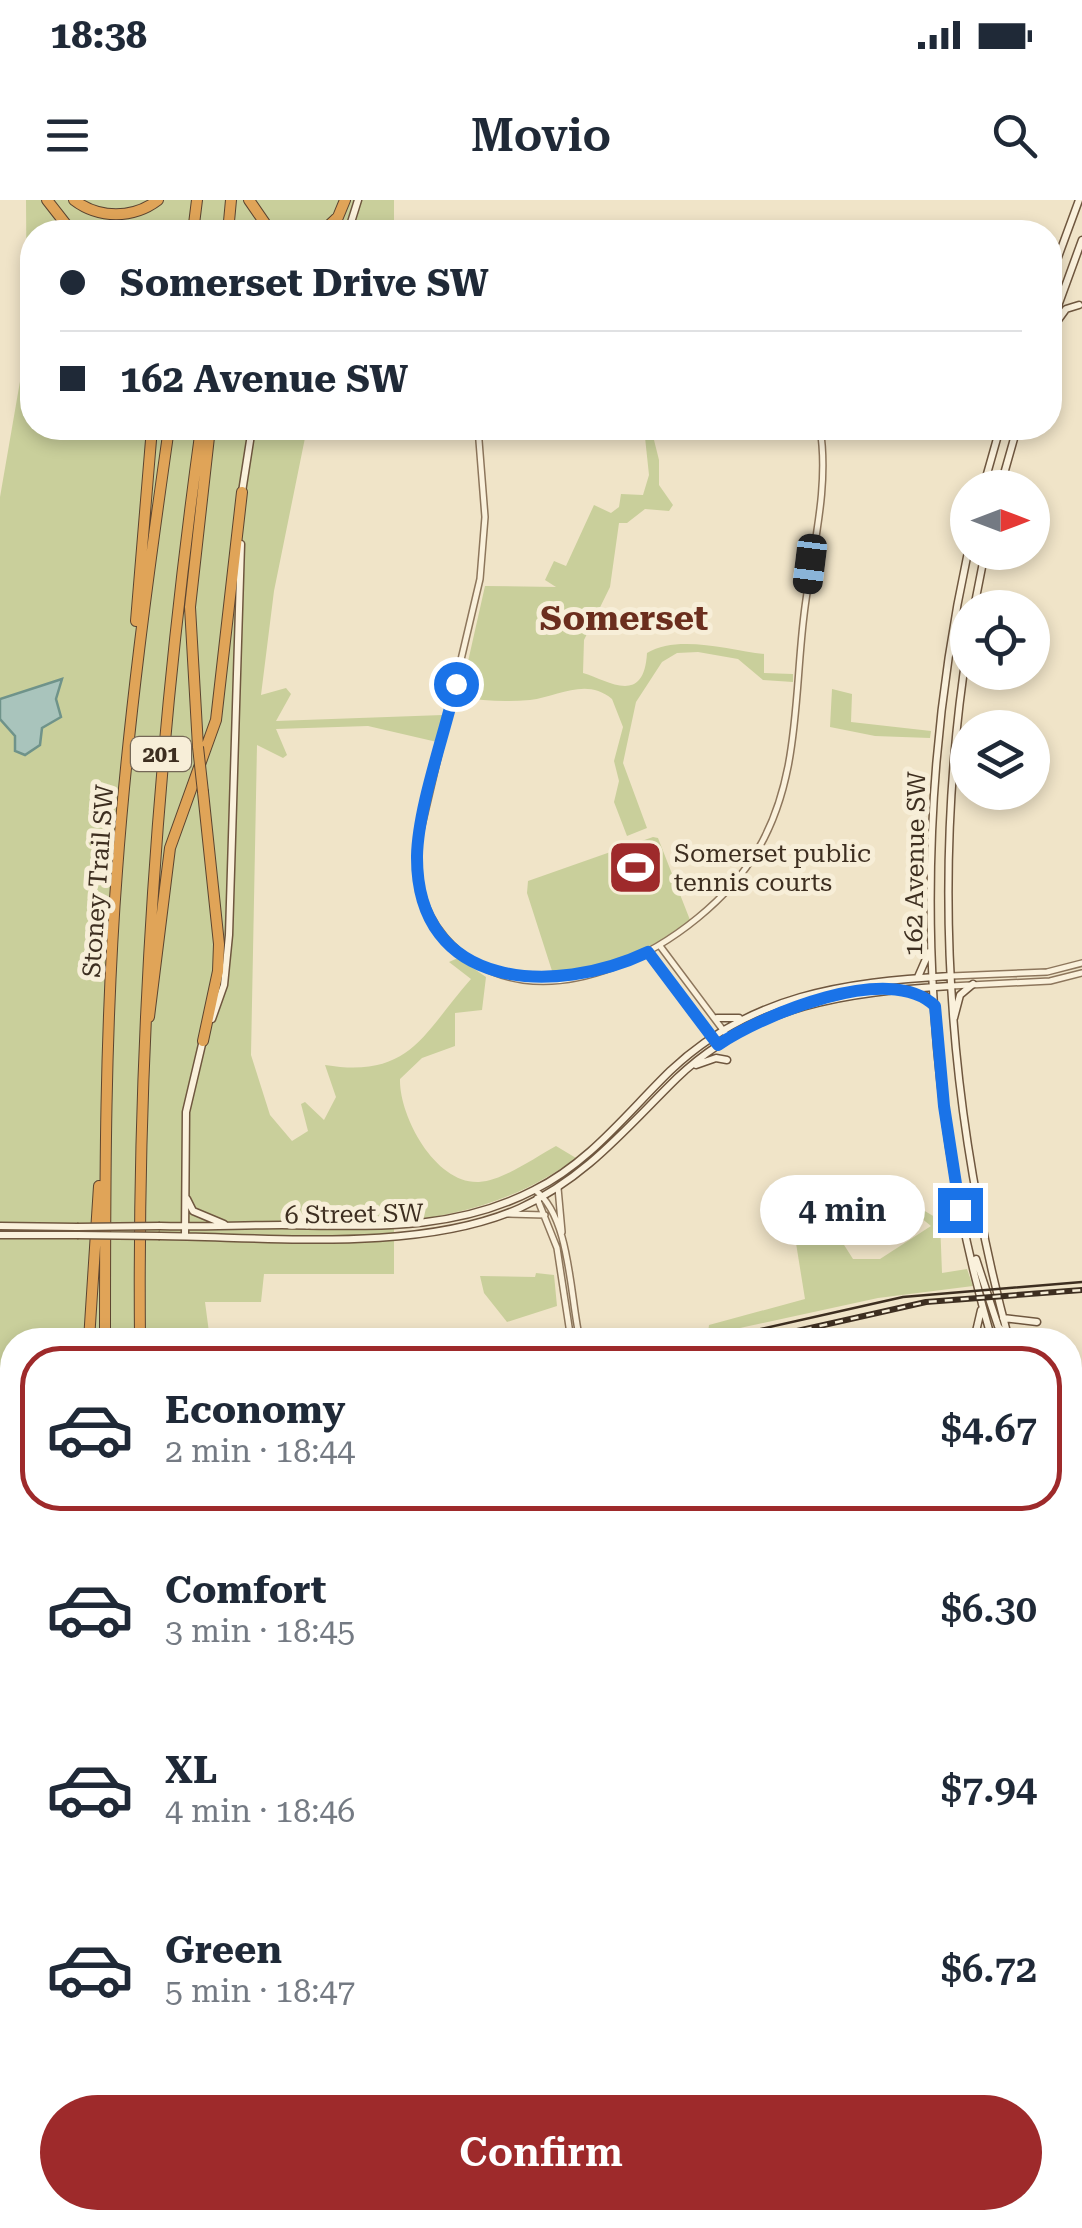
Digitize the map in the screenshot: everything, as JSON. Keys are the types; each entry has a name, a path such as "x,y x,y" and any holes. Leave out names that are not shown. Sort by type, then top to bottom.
{"highway":[{"path":"74,200 94,212 118,214 136,212 158,200"},
{"path":"134,680 151,440"},
{"name":"Stoney Trail SW","path":"106,1328 105,1140 117,873 134,680 167,440"},
{"name":"Stoney Trail SW","path":"140,1328 141,1082 163,731 199,440"},
{"path":"203,1041 219,944 198,747 190,607 209,440"},
{"path":"141,1082 166,866 216,720 242,492"},
{"path":"90,1328 105,1140"}],"main road":[{"path":"1062,248 1079,200"},
{"path":"1062,292 1082,240"},
{"path":"1062,315 1079,305"},
{"path":"184,1236 187,1098 224,984 230,936 242,492 250,440"},
{"path":"988,470 997,440"},
{"path":"1005,470 1014,440"},
{"name":"162 Avenue SW","path":"965,570 938,752 933,977 944,1106 966,1235 990,1328"},
{"name":"162 Avenue SW","path":"963,690 950,820 952,1034 976,1206 1005,1328"},
{"path":"917,978 926,966 932,933"},
{"name":"6 Street SW","path":"0,1235 160,1226 423,1225 488,1210 534,1190 596,1148 670,1072 713,1037 746,1017 821,989 950,976"},
{"path":"952,1034 960,995 973,984"},
{"name":"6 Street SW","path":"0,1226 160,1236 416,1235 455,1230 506,1214 558,1188 612,1146 690,1067 729,1038 815,1001 950,986"},
{"path":"902,989 924,995 935,1006"},
{"path":"717,1018 746,1017"},
{"path":"690,1067 710,1059 728,1060"},
{"path":"184,1182 192,1211 235,1226"},
{"path":"966,1235 999,1328"},
{"path":"976,1328 982,1300"},
{"path":"1003,1318 1036,1322"}],"street":[{"path":"479,440 484,490 481,571 419,838 421,891 448,941 474,962 502,975 536,980 567,978 660,946 700,918 738,880 758,850 782,795 793,744 804,612 822,488 820,440"},
{"path":"660,946 729,1038"},
{"path":"648,952 718,1045"},
{"path":"950,976 1047,972 1082,963"},
{"path":"950,986 1050,980 1082,973"},
{"path":"558,1188 556,1200 578,1328"},
{"path":"534,1190 565,1250"},
{"path":"540,1198 557,1248 569,1328"},
{"path":"506,1214 544,1215"}],"green space":[{"path":"26,200 394,200 394,220 26,220"},
{"path":"20,381 20,440 305,440 274,591 261,695 286,688 291,694 276,721 443,715 437,742 368,726 276,729 287,755 283,758 257,745 251,1055 270,1115 292,1141 308,1131 301,1104 305,1102 324,1120 336,1097 325,1065 377,1065 412,1048 471,979 449,962 458,958 486,977 482,1010 455,1013 455,1046 422,1058 400,1079 406,1111 423,1145 448,1172 463,1180 479,1182 509,1173 556,1146 576,1158 534,1184 490,1203 394,1223 394,1274 264,1274 261,1302 205,1302 208,1328 0,1328 0,497"},
{"path":"645,440 654,440 659,485 673,505 669,511 645,509 627,523 619,523 610,587 584,640 583,673 613,684 632,685 644,670 647,653 659,647 688,644 764,654 764,673 793,674 793,682 763,680 738,659 698,652 677,653 662,662 636,702 623,763 647,828 627,836 614,802 619,781 614,761 623,727 612,699 592,689 530,700 460,697 485,586 556,587 545,580 554,561 566,566 594,505 611,513 619,507 621,494 643,495 649,475"},
{"path":"832,689 852,694 851,722 931,731 930,738 875,736 830,727"},
{"path":"658,838 690,920 626,957 553,974 527,893 528,881"},
{"path":"836,1196 839,1237 853,1259 880,1259 931,1226 910,1209 913,1204 940,1220 942,1273 967,1269 973,1286 878,1298 740,1328 709,1328 805,1299 791,1212 796,1230 806,1234 817,1220 803,1202"},
{"path":"536,1273 554,1275 557,1306 507,1322 484,1293 480,1276 535,1277"}],"water":[{"path":"62,679 56,699 61,717 42,728 40,745 25,755 15,751 15,736 0,719 0,699"}],"tram line":[{"path":"765,1328 903,1297 1082,1282"}],"railway":[{"path":"810,1328 926,1302 1082,1290"}],"place":[{"name":"Somerset public tennis courts","path":"635,867"}],"district":[{"name":"Somerset","path":"624,618"}],"route":[{"path":"456,684 417,857 425,904 448,941 484,968 527,980 591,973 648,952 697,1012 718,1045 774,1015 826,998 902,989 924,995 935,1006 944,1106 960,1210"}]}
